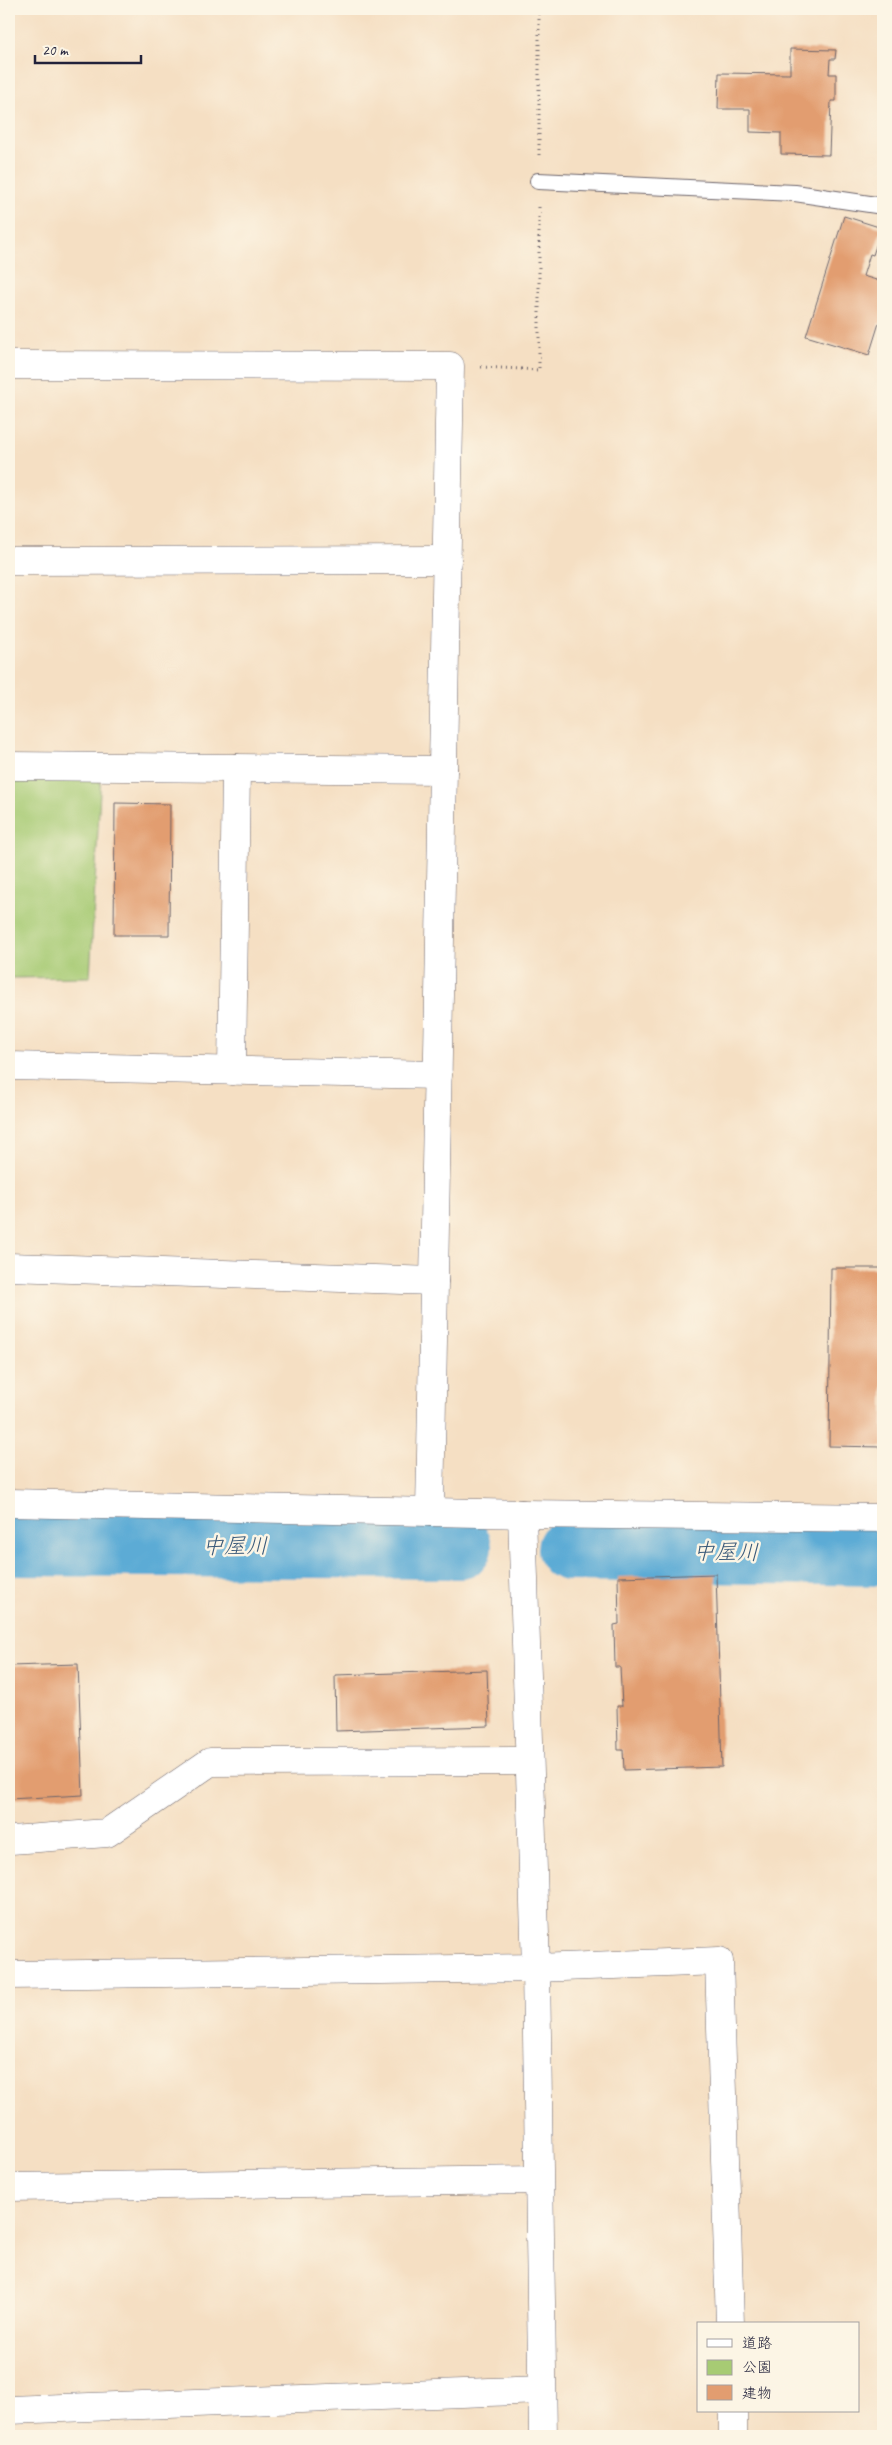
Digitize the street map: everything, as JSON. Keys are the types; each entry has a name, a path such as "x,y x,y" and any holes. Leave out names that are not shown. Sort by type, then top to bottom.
{"street":[{"path":"9,365 450,366 430,1512"},
{"path":"9,561 447,560"},
{"path":"9,766 443,770"},
{"path":"232,1071 236,768"},
{"path":"9,1066 438,1075"},
{"path":"9,1267 434,1281"},
{"path":"9,1503 522,1514 883,1518"},
{"path":"522,1514 536,1968 543,2436"},
{"path":"11,1840 107,1833 210,1762 529,1761"},
{"path":"9,1975 536,1968 719,1961 730,2322"},
{"path":"9,2187 538,2180"},
{"path":"9,2410 541,2390"},
{"path":"732,2412 733,2436"}],"lane":[{"path":"538,181 795,193 883,206"}],"path":[{"path":"450,366 539,370 539,9"}],"green space":[{"path":"9,771 101,773 90,977 9,978"}],"building":[{"path":"790,49 836,50 835,59 830,59 829,74 836,74 836,101 831,101 829,155 781,154 781,133 750,132 750,109 718,109 719,73 790,74"},
{"path":"844,216 882,228 873,255 870,254 863,276 883,282 883,320 882,324 879,323 869,355 806,336"},
{"path":"115,803 170,804 169,935 114,935"},
{"path":"831,1268 883,1268 883,1447 829,1446"},
{"path":"716,1574 722,1767 624,1770 623,1750 618,1750 617,1706 622,1706 620,1667 615,1667 614,1625 619,1624 618,1577"},
{"path":"78,1664 83,1795 9,1799 9,1666"},
{"path":"487,1670 489,1726 336,1731 335,1675"}],"waterway":[{"name":"中屋川","path":"9,1544 460,1547"},
{"name":"中屋川","path":"569,1549 883,1554"}]}
